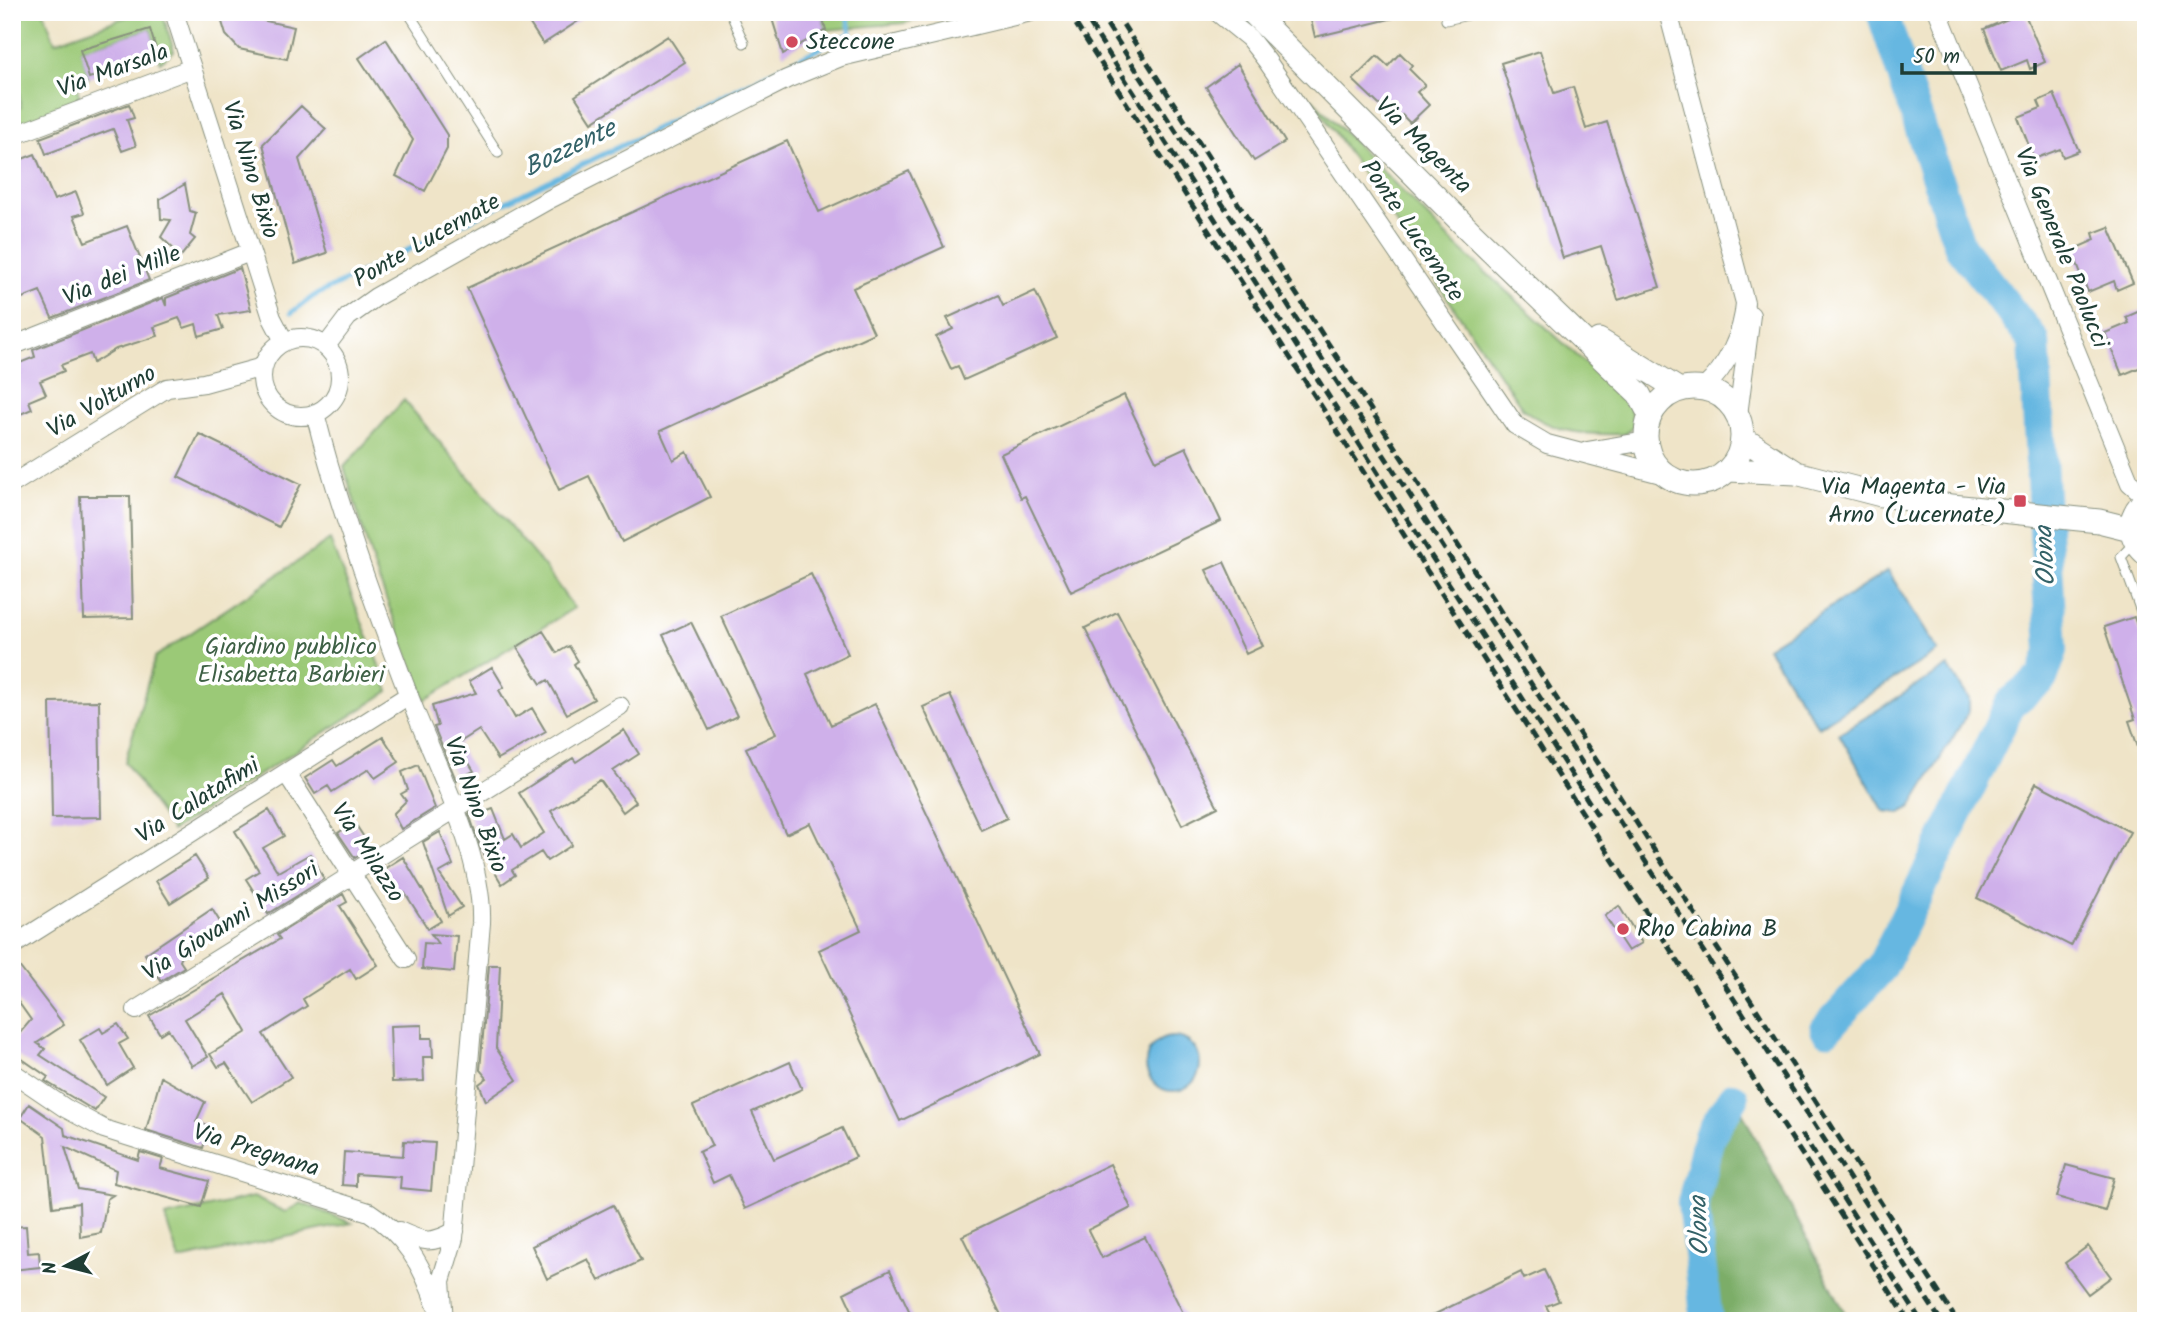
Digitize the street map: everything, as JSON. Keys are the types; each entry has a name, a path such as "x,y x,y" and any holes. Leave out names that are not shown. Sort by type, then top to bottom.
{"street":[{"name":"Via Nino Bixio","path":"174,12 272,318 284,341"},
{"name":"Ponte Lucernate","path":"326,346 360,308 441,260 550,199 815,66 1031,12"},
{"name":"Ponte Lucernate","path":"1217,12 1249,38 1515,425 1547,444 1665,475"},
{"name":"Via Magenta","path":"1252,12 1472,233 1639,394 1650,415"},
{"path":"1668,12 1741,278 1745,303 1744,321 1736,342 1713,380 1704,388"},
{"name":"Via Generale Paolucci","path":"1938,12 2130,483 2139,523"},
{"name":"Via Marsala","path":"12,136 192,68"},
{"name":"Via dei Mille","path":"12,345 250,252"},
{"path":"1741,278 1751,300 1752,330 1740,426 1737,458 1729,470 1712,481 1698,484 1680,482 1665,475 1650,457 1646,440 1650,415 1660,401 1678,389 1704,388 1726,400 1740,426 1796,473"},
{"name":"Via Magenta","path":"1558,313 1678,389"},
{"path":"306,337 326,346 334,355 341,377 333,399 316,413 295,415 275,406 264,388 263,367 267,357 284,341 306,337"},
{"name":"Via Volturno","path":"12,484 167,388 204,383 263,367"},
{"name":"Via Nino Bixio","path":"316,413 327,461 409,695 476,874 481,905 455,1231 441,1280 442,1321"},
{"name":"Ponte Lucernate","path":"1583,452 1646,440"},
{"path":"1729,470 1796,473 1881,495 2029,514 2139,523"},
{"name":"Via Calatafimi","path":"12,946 409,695"},
{"name":"Via Giovanni Missori","path":"136,1010 620,706"},
{"name":"Via Milazzo","path":"287,774 406,960"},
{"name":"Via Pregnana","path":"12,1072 65,1108 104,1129 369,1212 390,1226 423,1270 442,1321"},
{"path":"390,1226 424,1243 437,1241 455,1231"}],"lane":[{"path":"408,12 498,152"},
{"path":"730,12 744,43"},
{"path":"1446,20 1481,12"},
{"path":"2139,523 2121,557 2146,625"}],"green space":[{"path":"22,12 44,12 55,42 140,12 162,12 174,51 160,62 150,29 81,50 89,78 75,81 81,101 12,129 12,108 21,107 16,74"},
{"path":"821,12 946,12 904,23 826,30"},
{"path":"1312,99 1447,237 1629,403 1634,426 1625,434 1571,431 1547,424 1523,409"},
{"name":"Giardino pubblico Elisabetta Barbieri","path":"404,400 543,565 574,608 425,700 374,567 344,467"},
{"name":"Giardino pubblico Elisabetta Barbieri","path":"330,540 389,691 172,831 125,762 155,657"},
{"path":"1738,1104 1849,1321 1717,1321 1701,1203 1720,1134"},
{"path":"253,1197 285,1212 301,1203 352,1223 179,1260 165,1217"}],"water":[{"path":"1888,571 1938,651 1818,727 1767,647"},
{"path":"1948,666 1969,699 1969,711 1911,807 1900,813 1884,811 1839,734"},
{"path":"1173,1037 1192,1045 1200,1064 1192,1083 1173,1091 1154,1083 1146,1064 1154,1045"}],"building":[{"path":"219,12 254,12 256,19 294,27 287,59 239,49 226,35"},
{"path":"535,12 592,12 543,44 526,18"},
{"name":"Steccone","path":"770,12 821,12 826,30 783,54"},
{"path":"1309,12 1393,12 1394,18 1315,37"},
{"path":"2005,12 2024,12 2045,62 2030,69 2027,60 2001,71 1984,29 2008,19"},
{"path":"150,29 158,56 89,78 80,50"},
{"path":"668,36 685,62 592,122 575,96"},
{"path":"386,39 447,135 447,149 425,191 396,176 413,140 359,58"},
{"path":"1540,51 1554,93 1573,87 1586,129 1607,122 1660,287 1618,300 1601,246 1563,258 1501,63"},
{"path":"1400,53 1412,65 1409,69 1425,85 1417,92 1429,105 1410,123 1402,115 1396,121 1353,80 1377,56 1388,66"},
{"path":"1238,64 1285,142 1254,161 1206,87"},
{"path":"2054,94 2079,151 2063,157 2060,149 2034,159 2018,117 2041,108 2038,101"},
{"path":"129,104 134,118 127,120 136,146 122,151 113,129 46,154 40,138"},
{"path":"301,106 326,129 299,159 327,253 295,264 263,144"},
{"path":"787,141 819,212 909,171 944,247 853,288 874,333 660,431 673,460 687,452 710,497 622,542 589,476 559,490 467,288"},
{"path":"35,154 54,200 76,192 84,213 74,216 85,242 127,226 149,280 52,318 40,291 12,302 12,163"},
{"path":"185,184 190,211 196,213 190,235 195,239 181,256 161,237 171,220 161,219 160,199"},
{"path":"2109,227 2133,283 2117,290 2114,281 2088,292 2072,250 2095,240 2093,233"},
{"path":"240,268 251,310 218,315 223,329 199,336 196,324 184,328 179,318 154,327 158,336 116,349 93,363 90,354 61,365 64,371 40,381 46,394 29,401 32,409 16,416 12,407 12,366 35,357 33,350 163,298 166,306 166,298"},
{"path":"1035,291 1057,338 964,380 958,366 951,369 936,337 953,329 947,318 998,295 1003,306"},
{"path":"2142,310 2146,318 2146,365 2122,375 2105,333 2129,323 2126,317"},
{"path":"1124,395 1156,461 1186,447 1221,521 1071,592 1025,496 1021,498 1001,454"},
{"path":"199,434 301,484 279,527 178,477"},
{"path":"80,496 130,496 133,618 84,619"},
{"path":"1224,562 1263,646 1246,654 1206,570"},
{"path":"811,574 848,654 807,674 831,725 875,704 1040,1054 900,1121 819,950 861,930 810,823 786,834 746,748 776,734 721,616"},
{"path":"1117,612 1218,807 1182,825 1085,628"},
{"path":"2134,617 2146,652 2146,761 2143,762 2129,721 2135,719 2104,627"},
{"path":"691,622 737,716 709,730 663,635"},
{"path":"543,631 557,653 569,646 578,661 574,664 594,699 567,714 548,680 541,684 517,647"},
{"path":"492,667 504,687 499,690 515,718 532,708 546,732 498,759 479,730 457,744 474,771 456,780 434,727 438,726 432,706 476,693 469,681"},
{"path":"950,695 1007,818 981,830 923,707"},
{"path":"99,701 101,817 52,818 50,702"},
{"path":"624,730 639,754 613,771 636,802 623,812 600,780 551,811 572,845 547,861 541,852 512,870 515,875 502,884 481,849 469,814 479,808 482,813 493,809 505,839 513,834 521,848 544,833 519,793 573,758 576,762"},
{"path":"383,737 399,762 375,778 369,769 332,792 328,786 315,794 305,778 333,760 337,766"},
{"path":"418,765 435,808 401,829 393,814 406,801 401,794 408,790 402,772"},
{"path":"2036,783 2130,832 2071,946 1977,898"},
{"path":"269,810 284,836 263,848 278,872 310,854 324,879 268,914 246,879 259,871 235,831"},
{"path":"354,822 371,848 355,858 338,833"},
{"path":"440,832 453,865 439,873 462,907 448,916 423,842"},
{"path":"195,856 209,878 170,903 156,881"},
{"path":"403,857 441,921 428,929 405,893 392,901 376,874"},
{"path":"343,894 347,902 340,906 378,965 356,979 350,969 303,999 307,1006 263,1034 291,1077 252,1102 226,1063 218,1067 210,1054 247,1032 225,994 185,1019 208,1057 192,1066 168,1029 160,1034 149,1016 280,939 277,935"},
{"name":"Rho Cabina B","path":"1619,906 1642,943 1628,951 1605,916"},
{"path":"212,909 225,930 182,956 180,961 184,967 161,981 145,954"},
{"path":"431,934 457,936 454,972 422,969 424,943 438,944"},
{"path":"12,957 64,1025 37,1043 45,1049 40,1055 104,1097 95,1111 45,1081 48,1077 12,1052 12,1042 31,1020 12,993"},
{"path":"489,965 500,965 496,1048 517,1080 486,1101 479,1084 487,1078 480,1070"},
{"path":"118,1024 128,1039 119,1044 133,1068 107,1085 80,1040 100,1028 103,1033"},
{"path":"422,1025 422,1038 432,1038 433,1057 423,1057 424,1081 392,1082 390,1026"},
{"path":"790,1062 802,1089 752,1112 774,1159 842,1128 856,1157 745,1209 729,1175 713,1183 699,1152 712,1146 693,1106"},
{"path":"161,1077 205,1102 196,1122 209,1126 203,1148 146,1130"},
{"path":"29,1104 64,1128 65,1135 138,1160 140,1152 163,1159 160,1168 209,1181 201,1207 114,1183 116,1170 65,1147 78,1189 113,1195 107,1199 101,1233 80,1237 79,1203 53,1207 45,1136 20,1118"},
{"path":"404,1141 435,1143 431,1191 400,1188 401,1177 356,1174 356,1186 342,1185 344,1152 403,1156"},
{"path":"1110,1164 1131,1208 1088,1230 1102,1258 1145,1237 1187,1321 1004,1321 962,1236"},
{"path":"2066,1165 2114,1178 2105,1211 2057,1197"},
{"path":"613,1205 641,1261 599,1281 588,1259 547,1279 532,1246"},
{"path":"26,1226 28,1253 39,1252 40,1267 12,1270 12,1227"},
{"path":"2088,1246 2111,1277 2088,1294 2065,1263"},
{"path":"890,1270 914,1321 857,1321 844,1293"},
{"path":"1544,1270 1559,1301 1546,1306 1552,1317 1543,1321 1421,1321 1521,1272 1524,1279"}],"waterway":[{"name":"Bozzente","path":"291,313 314,296 851,33 846,12"},
{"name":"Olona","path":"1826,1029 1881,968 2011,703 2042,678 2052,650 2034,341 1960,247 1882,12"},
{"name":"Olona","path":"1707,1321 1693,1203 1709,1136 1733,1098"}],"railway":[{"path":"1068,12 1909,1321"},
{"path":"1082,12 1600,819"},
{"path":"1099,12 1941,1321"},
{"path":"1115,12 1957,1321"},
{"path":"1802,1134 1921,1321"}],"place":[{"name":"Steccone","path":"792,42"},
{"name":"Via Magenta - Via Arno (Lucernate)","path":"2020,501"},
{"name":"Rho Cabina B","path":"1623,929"}]}
